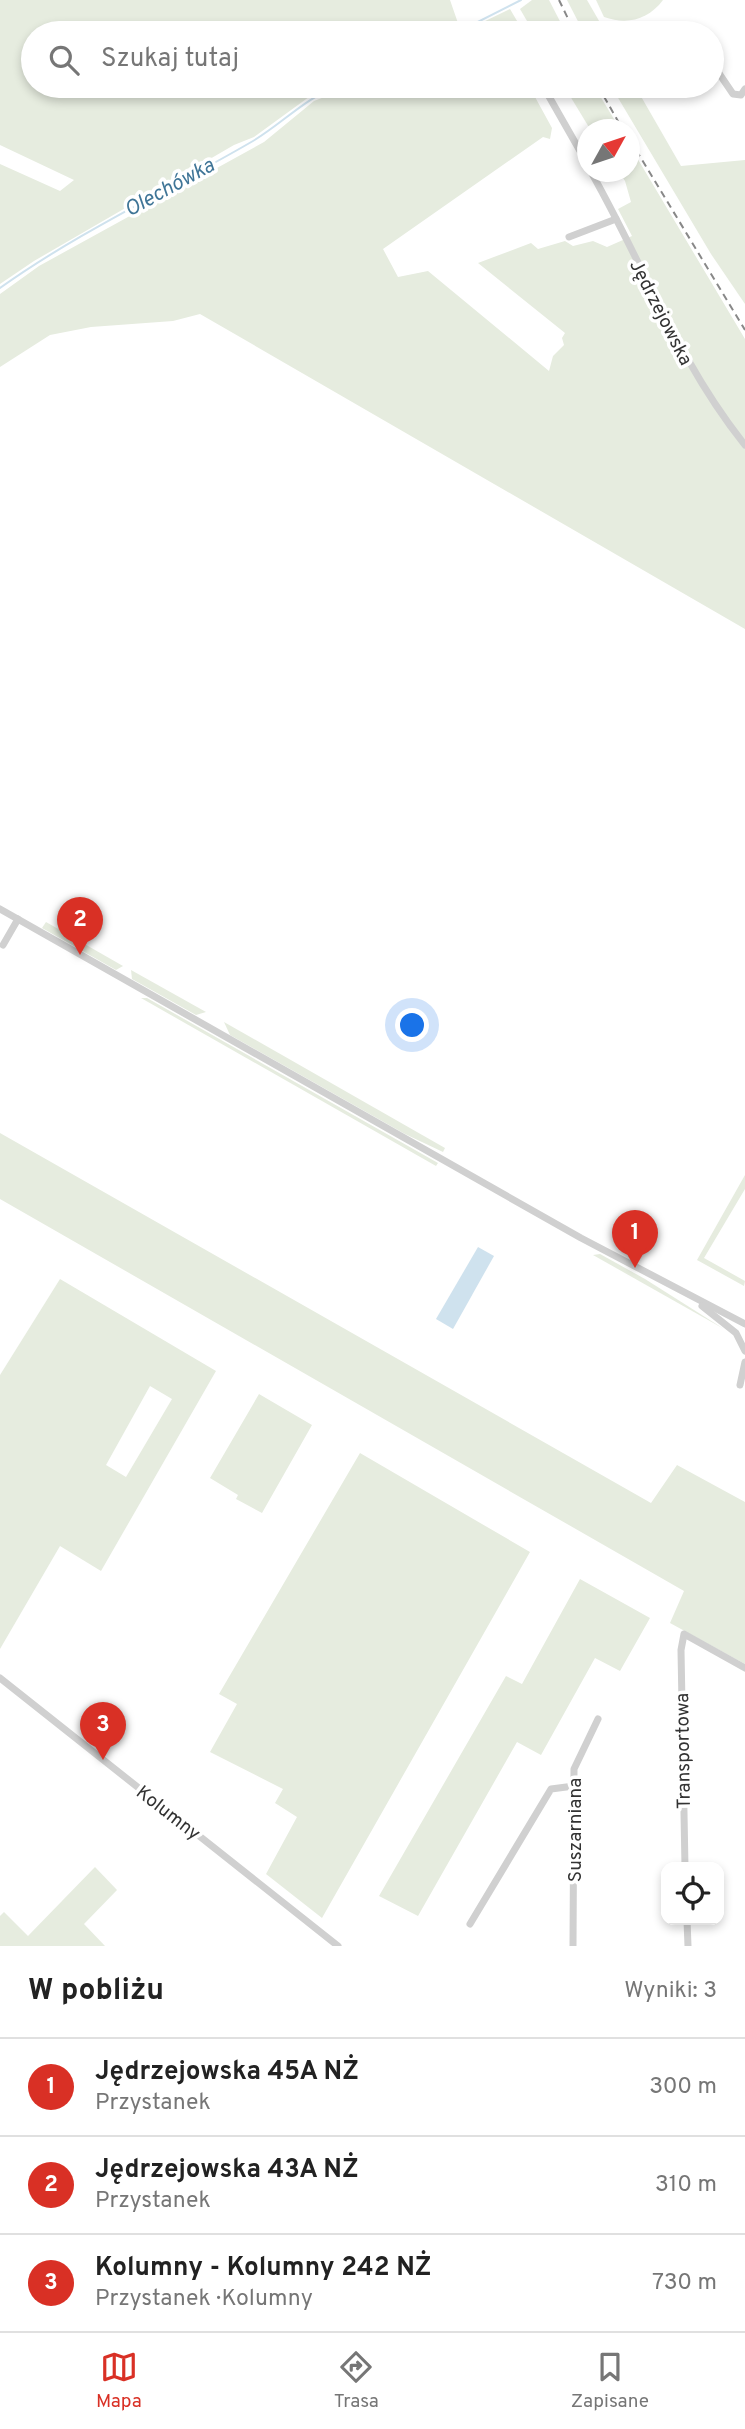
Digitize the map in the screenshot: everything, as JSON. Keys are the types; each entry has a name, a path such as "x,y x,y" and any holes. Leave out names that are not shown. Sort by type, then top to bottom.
{"street":[{"path":"724,81 733,94 741,95 745,89"},
{"path":"549,98 577,147"},
{"name":"Jędrzejowska","path":"596,182 702,387 745,444"},
{"path":"569,237 616,219"},
{"path":"0,909 581,1238 745,1324"},
{"path":"3,945 18,919"},
{"path":"688,1295 736,1333 745,1351"},
{"path":"742,1342 745,1333"},
{"path":"745,1362 740,1385 745,1380"},
{"name":"Transportowa","path":"685,1862 681,1650 684,1634 745,1668"},
{"name":"Kolumny","path":"0,1678 338,1946"},
{"name":"Suszarniana","path":"573,1946 574,1786 577,1757 598,1719"},
{"path":"470,1924 551,1789 574,1786"},
{"path":"687,1925 688,1946"}],"shaded area":[{"path":"0,0 450,0 457,21 21,21 21,98 308,98 254,137 234,145 34,261 0,284 0,164 60,191 74,180 0,145"},
{"path":"532,0 549,0 560,21 527,21 520,9"},
{"path":"567,0 587,0 599,21 578,21"},
{"path":"596,0 663,0 644,16 621,21 604,17"},
{"path":"510,9 517,21 485,21"},
{"path":"322,98 536,98 552,128 550,139 543,137 383,249 398,277 428,271 549,371 553,356 564,345 562,338 565,333 478,263 531,243 538,249 565,241 573,246 593,241 607,247 632,236 618,209 631,202 625,182 640,182 640,163 745,339 745,629 200,314 173,321 91,327 50,335 0,367 0,294 39,266 264,142 314,101"},
{"path":"571,98 601,98 614,119 584,119"},
{"path":"618,98 642,98 681,166 745,160 745,304 711,254 640,135 640,119 631,119"},
{"path":"46,922 123,966 116,970 42,928"},
{"path":"131,970 206,1012 196,1015 132,979"},
{"path":"141,998 147,998 438,1163 436,1166"},
{"path":"224,1022 445,1148 443,1152 405,1134 230,1035"},
{"path":"0,1133 651,1503 677,1465 745,1502 745,1664 670,1623 684,1591 0,1199"},
{"path":"745,1175 745,1189 704,1258 745,1281 744,1286 697,1260"},
{"path":"600,1254 645,1279 724,1329 593,1255"},
{"path":"60,1279 216,1371 101,1571 60,1546 0,1649 0,1375","holes":["150,1386 172,1399 126,1477 106,1465"]},
{"path":"259,1394 312,1425 262,1513 236,1499 238,1495 210,1478"},
{"path":"360,1453 530,1552 322,1918 266,1874 297,1817 275,1803 283,1789 210,1752 237,1704 219,1694"},
{"path":"580,1579 650,1618 620,1671 595,1658 541,1755 517,1742 418,1916 379,1896 506,1676 522,1684"},
{"path":"95,1867 117,1890 84,1924 105,1946 0,1946 0,1916 4,1912 28,1936"}],"water":[{"path":"478,1247 494,1256 453,1329 436,1319"}],"waterway":[{"name":"Olechówka","path":"480,21 521,0"},
{"name":"Olechówka","path":"0,288 93,229 253,141 314,98"}],"railway":[{"path":"559,0 569,21"},
{"path":"605,98 617,119"},
{"path":"640,157 745,330"}],"place":[{"name":"Jędrzejowska 43A NŻ","path":"80,955"},
{"name":"Jędrzejowska 45A NŻ","path":"635,1268"},
{"name":"Kolumny - Kolumny 242 NŻ","path":"103,1760"}]}
